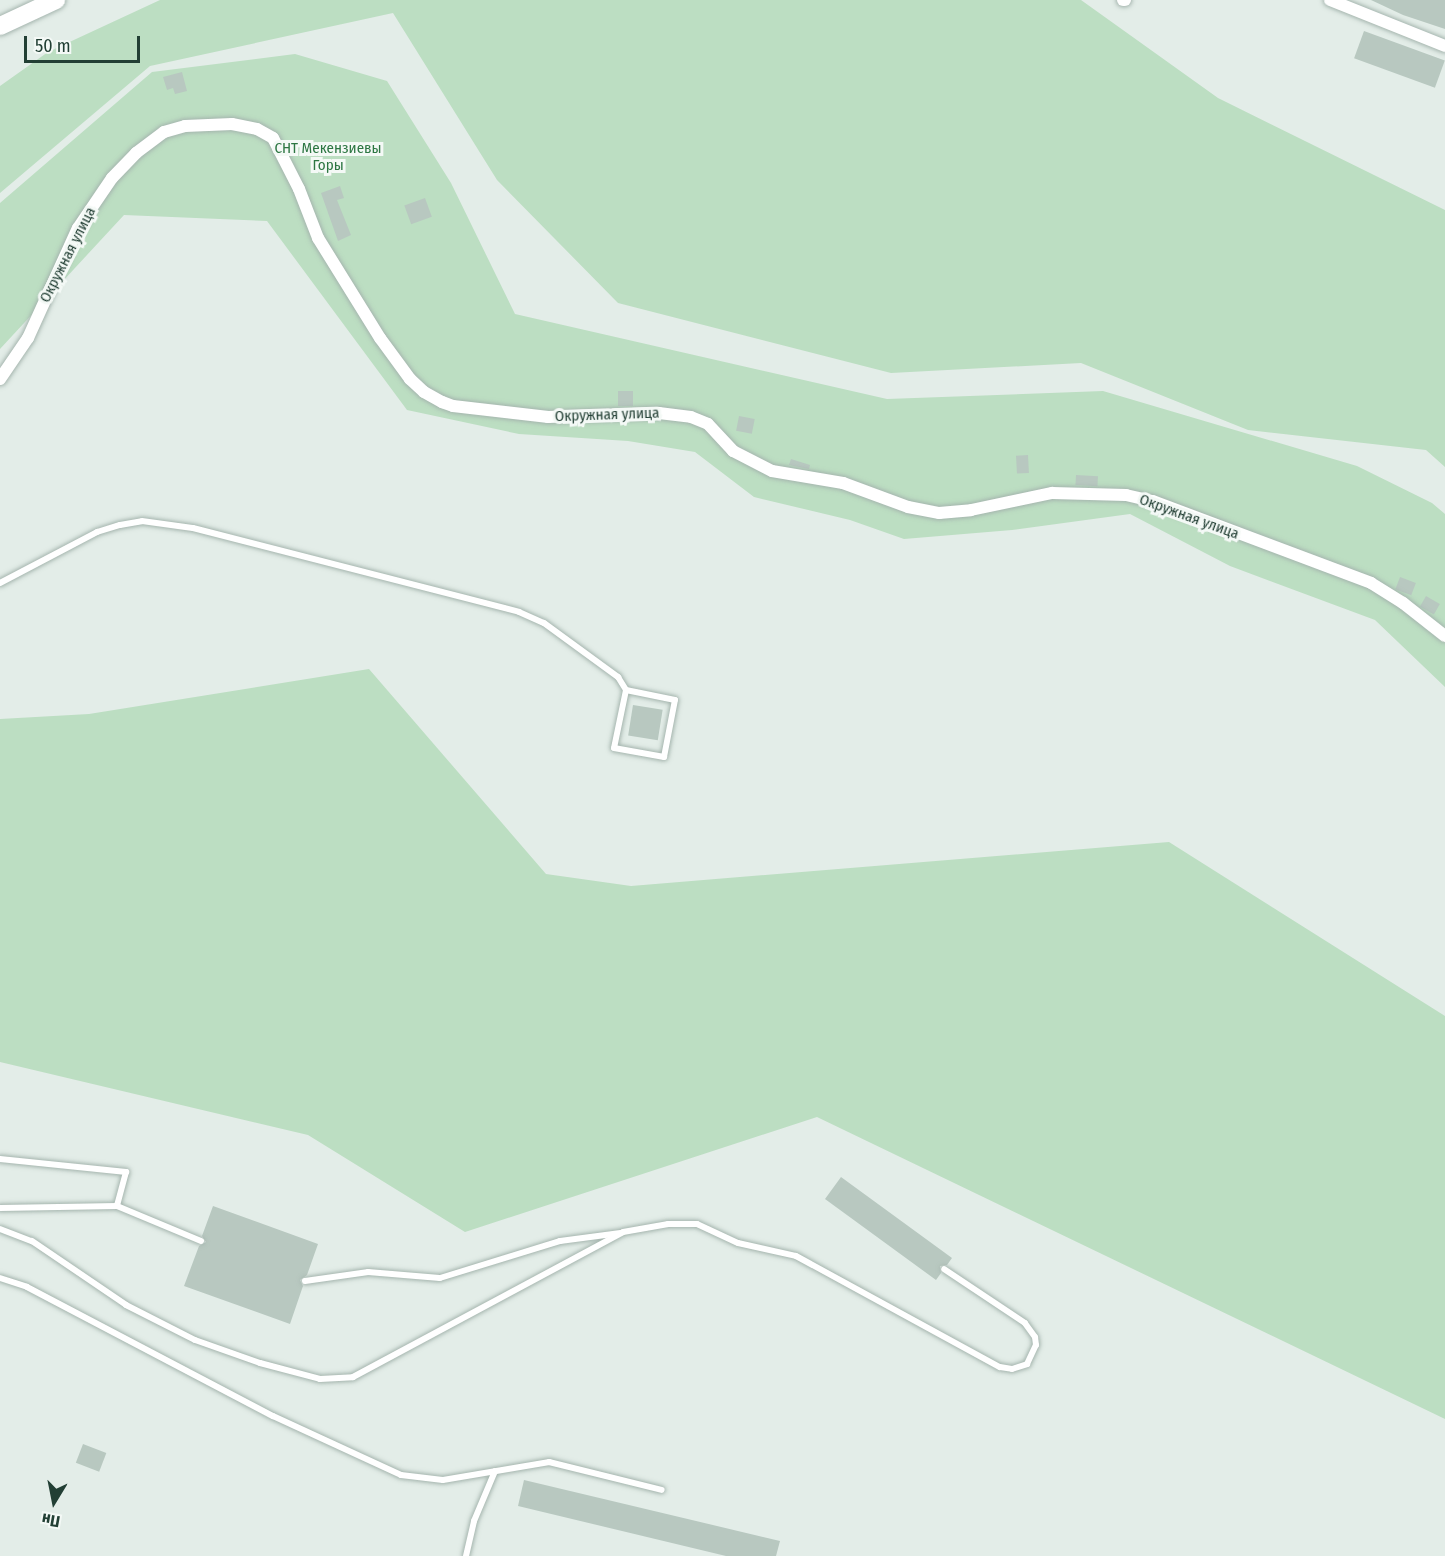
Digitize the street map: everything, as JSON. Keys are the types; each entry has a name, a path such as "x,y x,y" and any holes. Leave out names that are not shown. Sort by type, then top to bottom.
{"main road":[{"path":"0,26 56,0"}],"street":[{"path":"1330,0 1445,46"},
{"name":"Окружная улица","path":"0,379 28,338 78,228 112,178 136,153 164,132 185,126 232,124 257,129 273,138 299,189 318,238 380,338 410,379 424,392 442,402 453,406 548,417 659,412 691,417 708,424 734,451 772,471 843,483 908,507 939,513 971,510 1052,493 1126,495 1153,501 1371,584 1403,603 1445,636"}],"lane":[{"path":"0,583 97,532 120,525 142,521 193,528 519,612 553,629 618,677 626,690 614,748 664,757 675,700 626,690"},
{"path":"0,1159 126,1172 117,1206"},
{"path":"0,1208 117,1206 201,1240"},
{"path":"305,1281 368,1272 440,1278 560,1241 668,1224 697,1224 738,1243 796,1256 1000,1367 1012,1369 1027,1364 1036,1345 1035,1337 1025,1323 944,1269"},
{"path":"0,1229 32,1241 126,1305 195,1340 260,1363 320,1379 353,1377 623,1232"},
{"path":"0,1278 27,1287 273,1416 401,1475 443,1480 549,1462 662,1490"},
{"path":"466,1556 474,1521 495,1471"}],"green space":[{"path":"160,0 1081,0 1218,98 1445,210 1445,467 1426,450 1248,430 1081,363 891,373 618,303 497,180 393,13 150,66 0,193 0,86 48,52"},
{"name":"СНТ Мекензиевы Горы","path":"295,54 387,81 451,183 515,314 887,399 1103,391 1357,466 1432,503 1445,514 1445,687 1375,620 1230,566 1130,514 1012,530 904,539 850,520 754,497 695,452 628,441 519,434 407,410 267,221 124,215 0,349 0,203 152,72"},
{"path":"369,669 546,874 631,886 1169,842 1445,1016 1445,1419 817,1117 465,1232 308,1135 0,1062 0,719 89,714"}],"building":[{"path":"1371,0 1445,0 1445,29 1403,15"},
{"path":"1364,31 1445,60 1435,88 1354,58"},
{"path":"182,72 187,91 175,94 173,88 167,90 163,77"},
{"path":"340,186 344,198 337,200 351,235 338,241 321,193"},
{"path":"425,198 432,217 411,224 404,206"},
{"path":"618,391 633,391 633,406 618,406"},
{"path":"739,416 755,419 752,434 736,431"},
{"path":"1028,455 1029,473 1017,474 1016,456"},
{"path":"791,459 810,465 809,469 789,465"},
{"path":"1076,475 1098,476 1097,486 1075,485"},
{"path":"1400,577 1416,583 1411,595 1395,589"},
{"path":"1426,596 1440,604 1434,614 1420,606"},
{"path":"633,705 663,710 658,740 628,736"},
{"path":"841,1177 952,1258 947,1265 940,1266 941,1273 936,1280 825,1199"},
{"path":"213,1206 318,1244 307,1275 300,1280 303,1286 290,1324 184,1286 199,1246 206,1242 202,1236"},
{"path":"83,1444 106,1453 99,1472 76,1463"},
{"path":"524,1480 780,1541 776,1556 726,1556 518,1506"}]}
